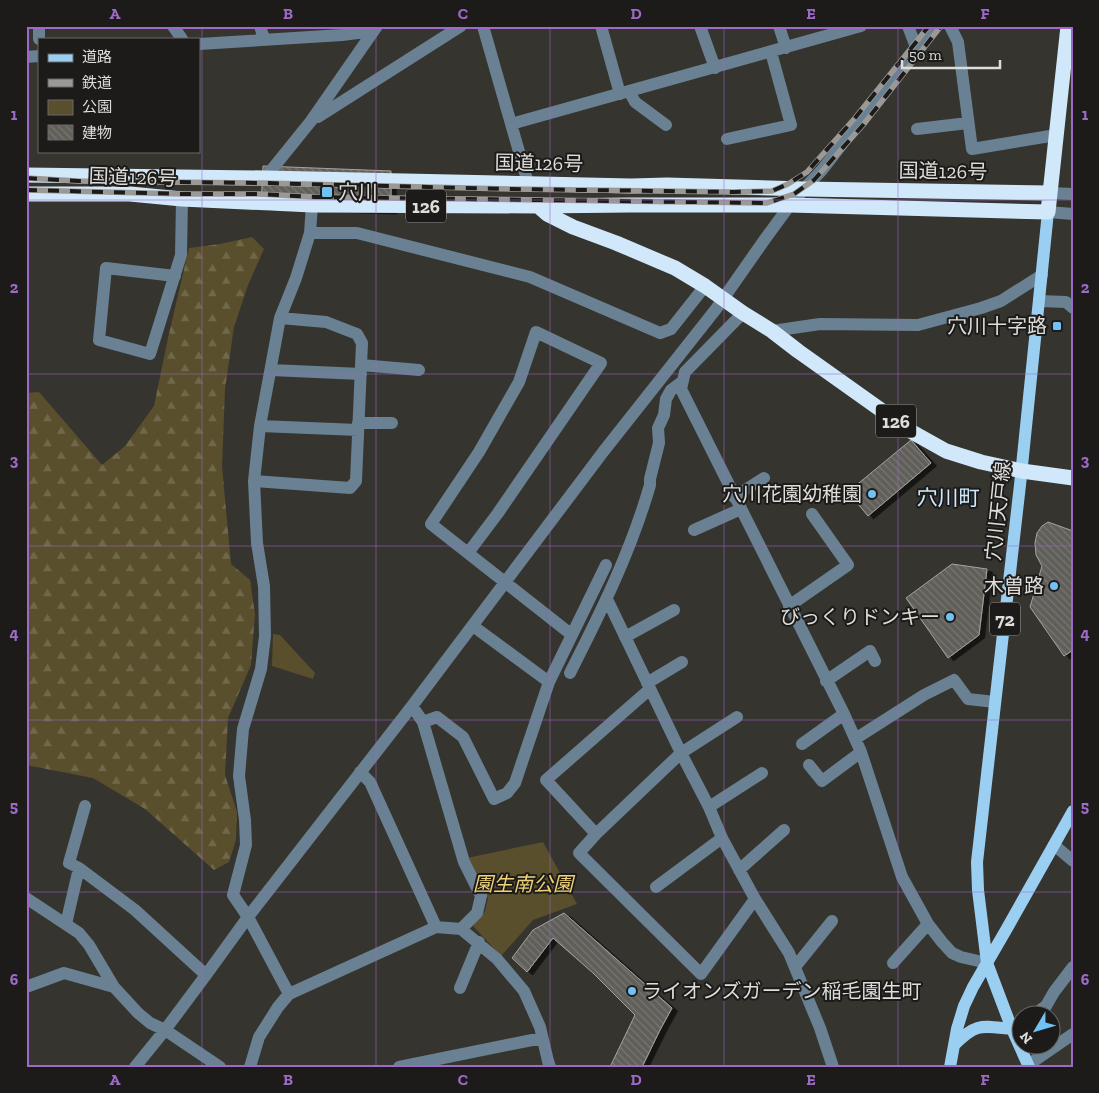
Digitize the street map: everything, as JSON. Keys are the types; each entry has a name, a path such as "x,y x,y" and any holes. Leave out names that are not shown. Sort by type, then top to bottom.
{"highway":[{"path":"1048,212 1068,26"},
{"name":"国道126号","path":"26,176 265,178 1050,193"},
{"name":"国道126号","path":"26,194 130,194 182,199 312,205 790,206 1048,212"},
{"name":"126","path":"538,206 547,214 573,227 675,268 772,331 912,432 946,450 981,462 1022,471 1073,478"}],"main road":[{"name":"穴川天戸線","path":"1012,1016 987,963 978,899 977,862 1022,471 1048,212"},
{"path":"950,1067 964,1006 973,987 1073,811"},
{"path":"954,1045 965,1034 978,1026 1012,1026"}],"street":[{"path":"173,26 181,38"},
{"path":"260,26 264,39"},
{"path":"311,121 461,26"},
{"path":"483,26 528,183"},
{"path":"601,26 624,93 666,125"},
{"path":"700,26 716,68"},
{"path":"779,26 786,48"},
{"path":"511,124 861,26"},
{"path":"908,26 916,47"},
{"path":"135,1067 165,1030 248,917 473,626 603,452 716,309 790,206 822,170 933,26"},
{"path":"950,26 958,42 972,149 1056,135"},
{"path":"200,44 342,35 375,29"},
{"path":"265,178 311,121 375,29"},
{"path":"727,139 791,125 771,52"},
{"path":"917,129 968,122"},
{"path":"1050,193 1073,194"},
{"path":"175,276 106,268 98,340 150,354 175,276 181,255 182,199"},
{"path":"289,994 248,917 234,895 246,845 245,820 238,776 243,729 261,669 266,636 264,586 257,544 254,481 260,426 280,318 296,278 310,233 312,205"},
{"path":"1048,212 1073,214"},
{"path":"310,233 357,234 530,277 660,332 671,329 705,286"},
{"path":"772,331 820,324 918,324 949,318 1001,301 1042,276"},
{"path":"1039,301 1066,302 1073,308"},
{"path":"743,312 684,372 681,389 844,714 860,752 902,876 928,924 952,953 987,963"},
{"path":"254,481 350,488 356,481 362,343 357,334 326,322 280,318"},
{"path":"468,553 498,514 601,363 536,332 519,382 479,452 430,524 572,635"},
{"path":"271,370 419,370"},
{"path":"570,673 607,599 631,543 650,485 659,443 658,428 664,415 666,400 670,390 683,381"},
{"path":"260,426 358,426 392,423"},
{"path":"734,497 764,478"},
{"path":"694,530 740,509"},
{"path":"789,606 848,565 812,514"},
{"path":"423,722 437,717 463,737 494,799 507,793 515,783 549,682 606,565"},
{"path":"607,599 709,807 722,838 755,899 789,953 820,1028 833,1067"},
{"path":"625,637 674,610"},
{"path":"473,626 549,682"},
{"path":"826,681 870,651 875,661"},
{"path":"596,834 546,780 648,686 682,662"},
{"path":"855,739 924,695 954,680 968,699 995,702"},
{"path":"412,706 423,722 464,862 481,896 477,914 461,929"},
{"path":"802,744 844,714"},
{"path":"737,717 681,753 596,834 579,853 701,974 755,899"},
{"path":"809,765 822,781 860,752"},
{"path":"360,772 370,782 436,927"},
{"path":"709,807 762,773"},
{"path":"85,806 69,863 79,868 135,910 206,975"},
{"path":"740,870 784,830"},
{"path":"656,887 722,838"},
{"path":"1054,844 1073,861"},
{"path":"66,924 79,868"},
{"path":"26,898 79,933 114,987 138,1013 150,1023 165,1030 220,1067"},
{"path":"795,967 832,921"},
{"path":"893,962 928,924"},
{"path":"250,1067 259,1037 289,994 436,927 461,929 479,942 497,958 524,991 540,1027 550,1067"},
{"path":"460,988 479,942"},
{"path":"1046,1006 1073,967"},
{"path":"26,987 64,973 114,987"},
{"path":"1028,1066 1073,1034"},
{"path":"399,1067 542,1038"}],"green space":[{"path":"252,237 264,249 248,285 234,327 225,389 222,466 231,564 250,580 255,614 251,665 228,718 225,775 237,812 236,840 229,862 214,870 145,809 93,778 26,765 26,393 39,392 102,465 125,446 154,406 189,248"},
{"path":"273,634 280,635 315,673 313,679 272,666"},
{"name":"園生南公園","path":"543,842 577,904 533,920 501,956 473,926 485,911 488,898 467,858"}],"building":[{"path":"263,166 391,171 391,211 261,207"},
{"path":"911,440 931,463 868,516 848,492"},
{"name":"木曽路","path":"1048,522 1073,531 1073,650 1064,656 1030,607 1042,566 1036,555 1035,543 1037,533"},
{"name":"びっくりドンキー","path":"952,564 987,569 979,635 948,658 906,598"},
{"name":"ライオンズガーデン稲毛園生町","path":"564,913 672,1008 642,1067 610,1067 635,1015 593,973 553,938 527,972 512,958 533,930"}],"railway":[{"path":"26,178 78,181 510,189 772,191 807,172 855,118 929,26"},
{"path":"26,190 259,194 315,197 767,203 794,194 814,180 863,125 941,26"}],"place":[{"name":"穴川","path":"327,192"},
{"name":"穴川十字路","path":"1057,326"},
{"name":"穴川花園幼稚園","path":"872,494"},
{"name":"木曽路","path":"1054,586"},
{"name":"びっくりドンキー","path":"950,617"},
{"name":"ライオンズガーデン稲毛園生町","path":"632,991"}],"district":[{"name":"穴川町","path":"948,497"}]}
